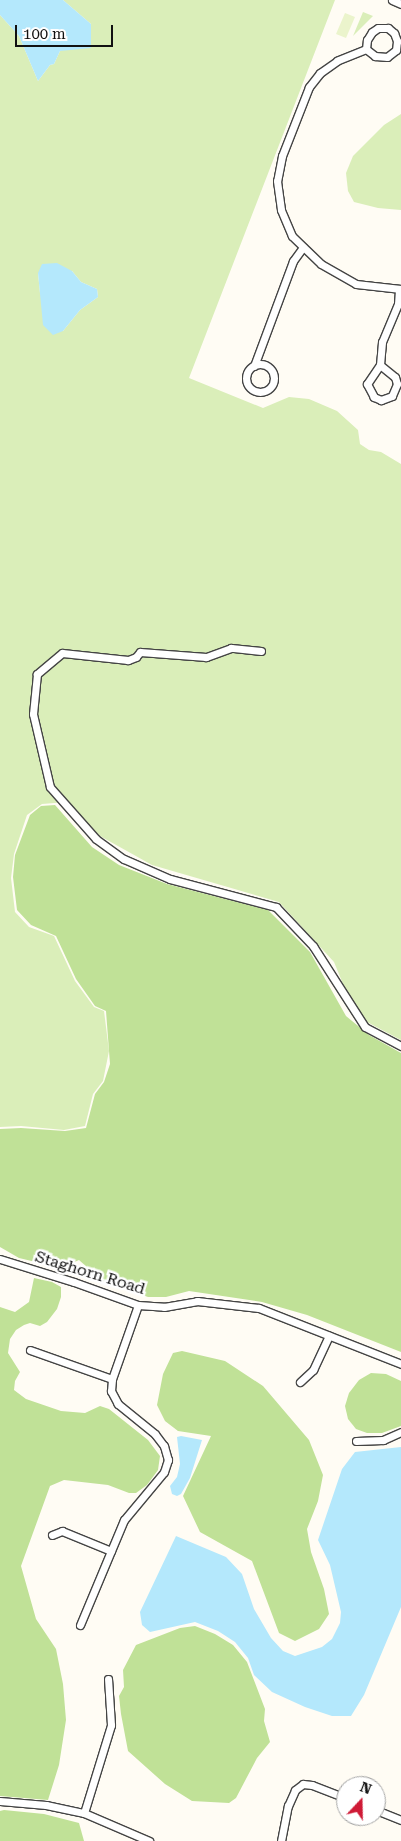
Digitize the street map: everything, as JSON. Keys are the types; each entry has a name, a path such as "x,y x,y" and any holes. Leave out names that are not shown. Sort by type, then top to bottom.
{"street":[{"path":"392,0 401,4"},
{"path":"378,28 388,28 394,33 397,41 396,50 387,57 375,56 366,49 367,40 372,32 378,28"},
{"path":"366,49 337,61 320,73 309,87 282,156 278,181 281,210 292,236 321,264 356,284 400,289 398,304 382,342 380,365 367,384 369,391 374,397 381,400 392,396 396,384 395,377 380,365"},
{"path":"254,366 293,261 303,247"},
{"path":"261,650 231,648 206,657 140,652 136,657 128,660 62,653 37,674 33,714 50,788 96,839 124,859 170,879 276,907 313,946 365,1027 401,1046"},
{"name":"Staghorn Road","path":"0,1259 74,1282 138,1305 164,1307 197,1301 259,1308 401,1364"},
{"path":"80,1625 124,1520 164,1472 168,1460 164,1446 155,1434 118,1404 111,1391 112,1380 138,1305"},
{"path":"300,1382 313,1370 329,1336"},
{"path":"30,1350 112,1380"},
{"path":"356,1441 383,1440 401,1432"},
{"path":"52,1535 62,1531 111,1551"},
{"path":"84,1813 111,1725 108,1679"},
{"path":"281,1841 288,1806 295,1790 303,1784 312,1785 336,1794"},
{"path":"0,1801 46,1805 84,1813 149,1841"},
{"path":"386,1814 401,1820"}],"green space":[{"path":"63,0 335,0 189,378 263,408 289,397 309,399 337,411 358,430 360,444 369,450 381,452 401,464 401,1040 367,1022 350,1001 334,962 279,902 152,865 100,836 67,802 42,804 27,815 14,854 11,878 15,912 29,927 54,936 75,981 94,1007 104,1011 109,1051 103,1081 93,1094 85,1126 64,1130 21,1126 0,1127 0,15 19,36 38,81 50,65 54,64 60,51 91,24","holes":["72,271 81,282 97,289 98,297 80,310 63,331 40,293 38,273"]},
{"path":"363,12 373,16 353,36"},
{"path":"345,13 355,17 346,38 336,34"},
{"path":"401,114 401,210 378,208 354,202 348,191 346,173 353,156 384,125"},
{"path":"55,805 92,847 119,865 167,884 268,910 310,952 346,1016 369,1035 401,1053 401,1352 307,1315 262,1302 189,1291 166,1297 148,1297 94,1278 88,1268 79,1260 61,1268 19,1258 0,1247 0,1129 21,1128 65,1131 86,1128 95,1094 104,1082 110,1064 106,1011 95,1006 76,979 56,936 31,925 17,910 13,877 15,855 30,815 41,806"},
{"path":"34,1278 52,1282 61,1287 61,1297 57,1309 47,1322 40,1326 30,1323 24,1325 16,1330 10,1339 8,1353 20,1372 15,1381 14,1390 26,1399 61,1411 85,1413 100,1406 109,1409 148,1440 160,1456 158,1470 147,1485 136,1493 129,1493 108,1485 64,1480 50,1486 21,1566 36,1619 56,1649 63,1684 66,1720 59,1765 48,1800 0,1796 0,1307 15,1312 29,1302"},
{"path":"182,1351 225,1361 263,1386 309,1440 323,1475 318,1501 307,1529 311,1552 324,1589 329,1614 319,1629 295,1641 279,1633 252,1561 200,1532 183,1496 211,1436 178,1431 165,1421 157,1405 163,1374 173,1353"},
{"path":"371,1373 386,1374 401,1381 401,1426 382,1433 367,1433 356,1429 348,1419 345,1406 349,1393 359,1380"},
{"path":"195,1626 215,1634 233,1645 247,1662 265,1709 264,1721 270,1742 257,1758 236,1798 229,1803 192,1801 165,1784 128,1751 119,1696 124,1687 123,1670 136,1645 180,1628"},
{"path":"0,1811 44,1814 79,1823 84,1841 0,1841"}],"water":[{"path":"0,0 63,0 91,24 91,48 60,51 54,64 50,65 38,81 19,36 0,15"},
{"path":"57,263 72,271 81,282 97,289 98,297 80,310 63,331 53,335 43,325 38,273 42,264"},
{"path":"177,1437 202,1440 190,1478 181,1494 177,1496 172,1494 170,1486 177,1477 180,1464"},
{"path":"401,1447 401,1607 364,1695 351,1716 332,1716 305,1707 272,1692 254,1675 248,1658 235,1642 218,1631 195,1622 150,1632 142,1625 140,1612 176,1536 226,1557 242,1574 254,1609 271,1638 283,1651 295,1656 322,1647 332,1639 340,1623 341,1612 330,1565 318,1540 342,1469 355,1452"}]}
